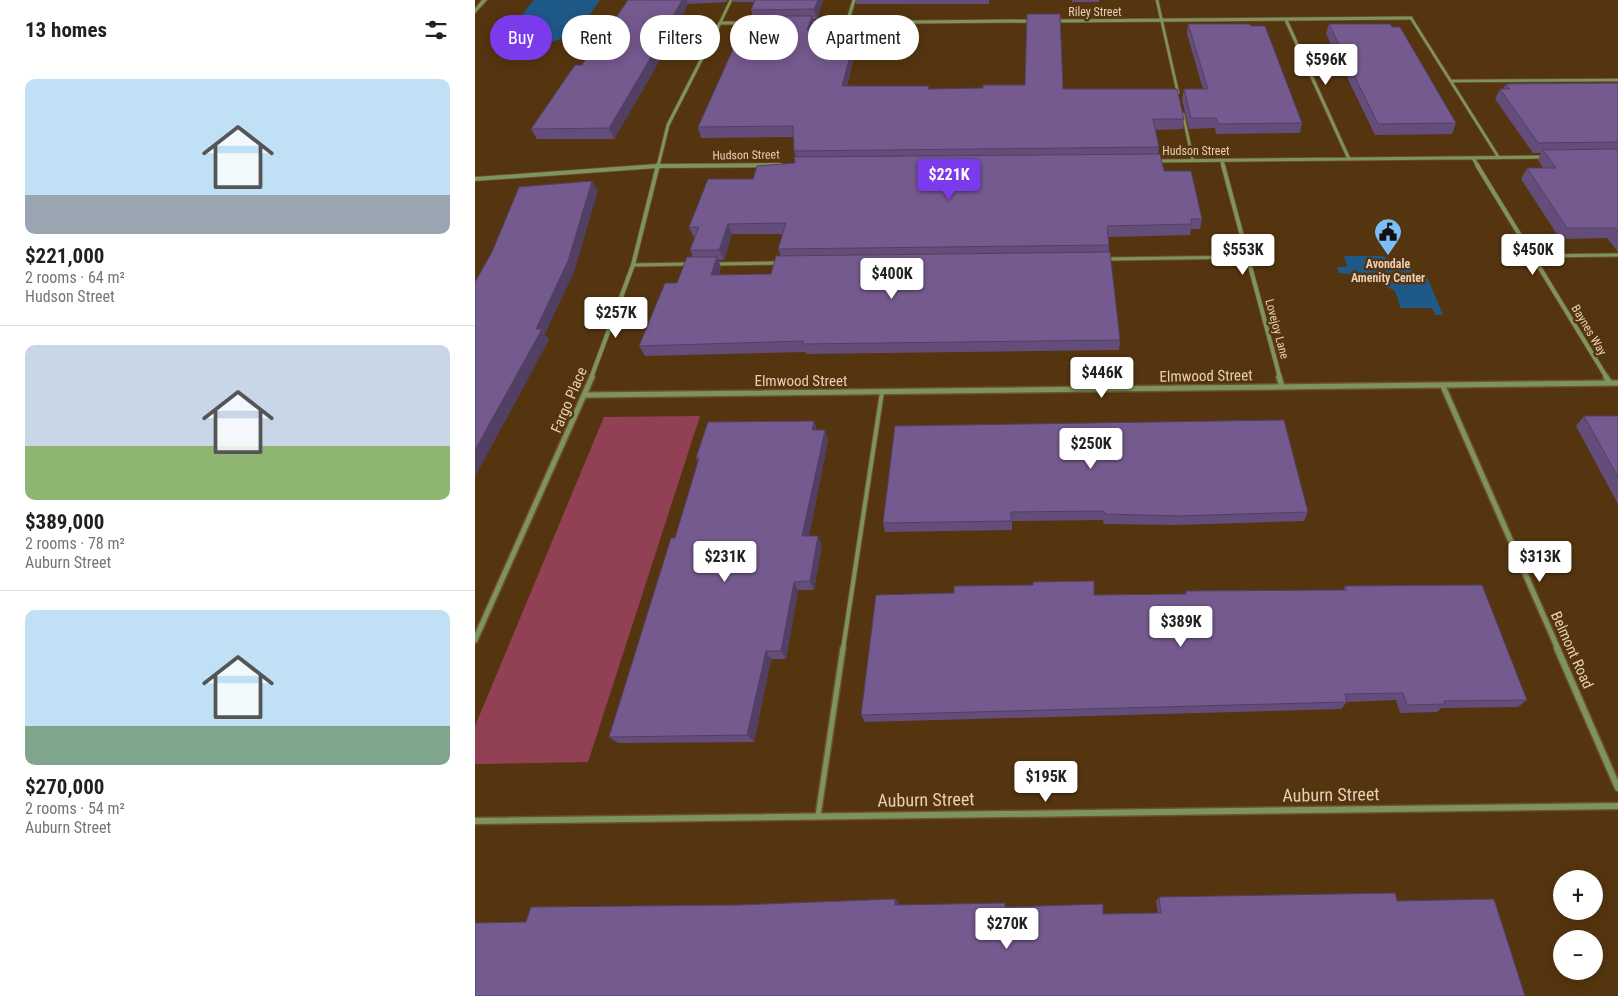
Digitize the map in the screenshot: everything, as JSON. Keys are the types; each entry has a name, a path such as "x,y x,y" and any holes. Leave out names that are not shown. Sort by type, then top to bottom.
{"street":[{"path":"475,12 485,0"},
{"path":"849,15 854,0"},
{"name":"Riley Street","path":"1054,21 1411,18"},
{"path":"1286,20 1349,159"},
{"path":"919,22 1034,21"},
{"path":"720,23 730,23"},
{"path":"798,23 808,23"},
{"name":"Fargo Place","path":"475,640 585,395 643,233 668,125 701,60"},
{"name":"Hudson Street","path":"1154,161 1549,157"},
{"name":"Baynes Way","path":"1473,158 1610,383"},
{"name":"Lovejoy Lane","path":"1223,161 1281,387"},
{"name":"Hudson Street","path":"475,179 657,166 786,165"},
{"name":"Elmwood Street","path":"585,395 1618,383"},
{"name":"Belmont Road","path":"1443,386 1618,788"},
{"name":"Auburn Street","path":"475,821 1618,806"}],"lane":[{"path":"720,23 731,0"},
{"path":"1157,0 1179,95"},
{"path":"1411,18 1499,158"},
{"path":"1451,81 1618,80"},
{"path":"1181,105 1193,161"},
{"path":"1532,256 1618,255"},
{"path":"1099,259 1247,257"},
{"path":"713,264 782,263"},
{"path":"633,265 693,264"},
{"path":"818,816 882,392"}],"shaded area":[{"path":"700,416 588,762 475,764 475,726 604,417"}],"water":[{"path":"534,0 600,0 589,15 562,15 562,38 555,41 552,41 552,15 523,15"},
{"path":"1344,256 1383,256 1428,279 1443,315 1435,315 1432,308 1401,308 1395,291 1379,283 1353,283 1350,274 1339,273 1337,267 1347,267"}],"building":[{"path":"628,0 682,0 674,15 640,15 640,60 649,60 609,128 531,129 575,65 582,65 585,60 630,60 630,15 618,15"},
{"path":"755,0 818,0 814,9 751,10"},
{"path":"1027,14 1060,14 1063,89 1177,89 1184,119 1153,119 1159,147 794,151 793,126 698,127 730,56 730,60 798,60 798,16 808,16 808,60 849,60 842,86 929,86 928,89 983,88 983,85 1025,85"},
{"path":"1188,24 1249,24 1251,26 1265,26 1302,123 1218,124 1216,118 1191,118 1184,89 1208,89"},
{"path":"1329,24 1390,24 1392,27 1400,27 1456,123 1378,124"},
{"path":"1618,83 1618,142 1538,143 1500,89 1510,89 1506,84"},
{"path":"1618,149 1618,232 1615,228 1567,228 1527,168 1556,168 1543,150"},
{"path":"1160,154 1164,171 1191,171 1202,219 1191,219 1192,224 1107,226 1109,245 778,249 786,223 728,224 719,250 690,250 699,227 689,227 708,179 753,179 757,166 795,163 794,157"},
{"path":"592,181 568,261 536,329 542,329 475,450 475,282 492,252 519,187"},
{"path":"1110,252 1120,340 803,344 803,341 639,346 665,283 677,283 687,257 717,257 711,275 771,274 776,256"},
{"path":"1584,416 1618,416 1618,477"},
{"path":"1284,420 1308,512 1178,516 1105,514 1104,511 1011,512 1011,521 883,523 895,426"},
{"path":"814,421 812,430 825,430 802,536 818,536 810,581 794,582 781,651 766,651 747,735 609,737 671,538 675,538 699,458 696,458 708,422"},
{"path":"1094,581 1094,595 1186,594 1186,591 1347,590 1345,586 1482,585 1527,700 1444,701 1445,704 1407,705 1403,693 1345,694 1347,702 861,715 876,595 954,593 954,586 1033,585 1033,582"},
{"path":"1395,893 1397,901 1494,899 1525,996 475,996 475,923 526,922 531,907 739,905 895,899 895,905 1005,903 1005,907 1103,904 1103,914 1161,913 1159,897"}],"place":[{"name":"Avondale Amenity Center","path":"1388,256"}]}
